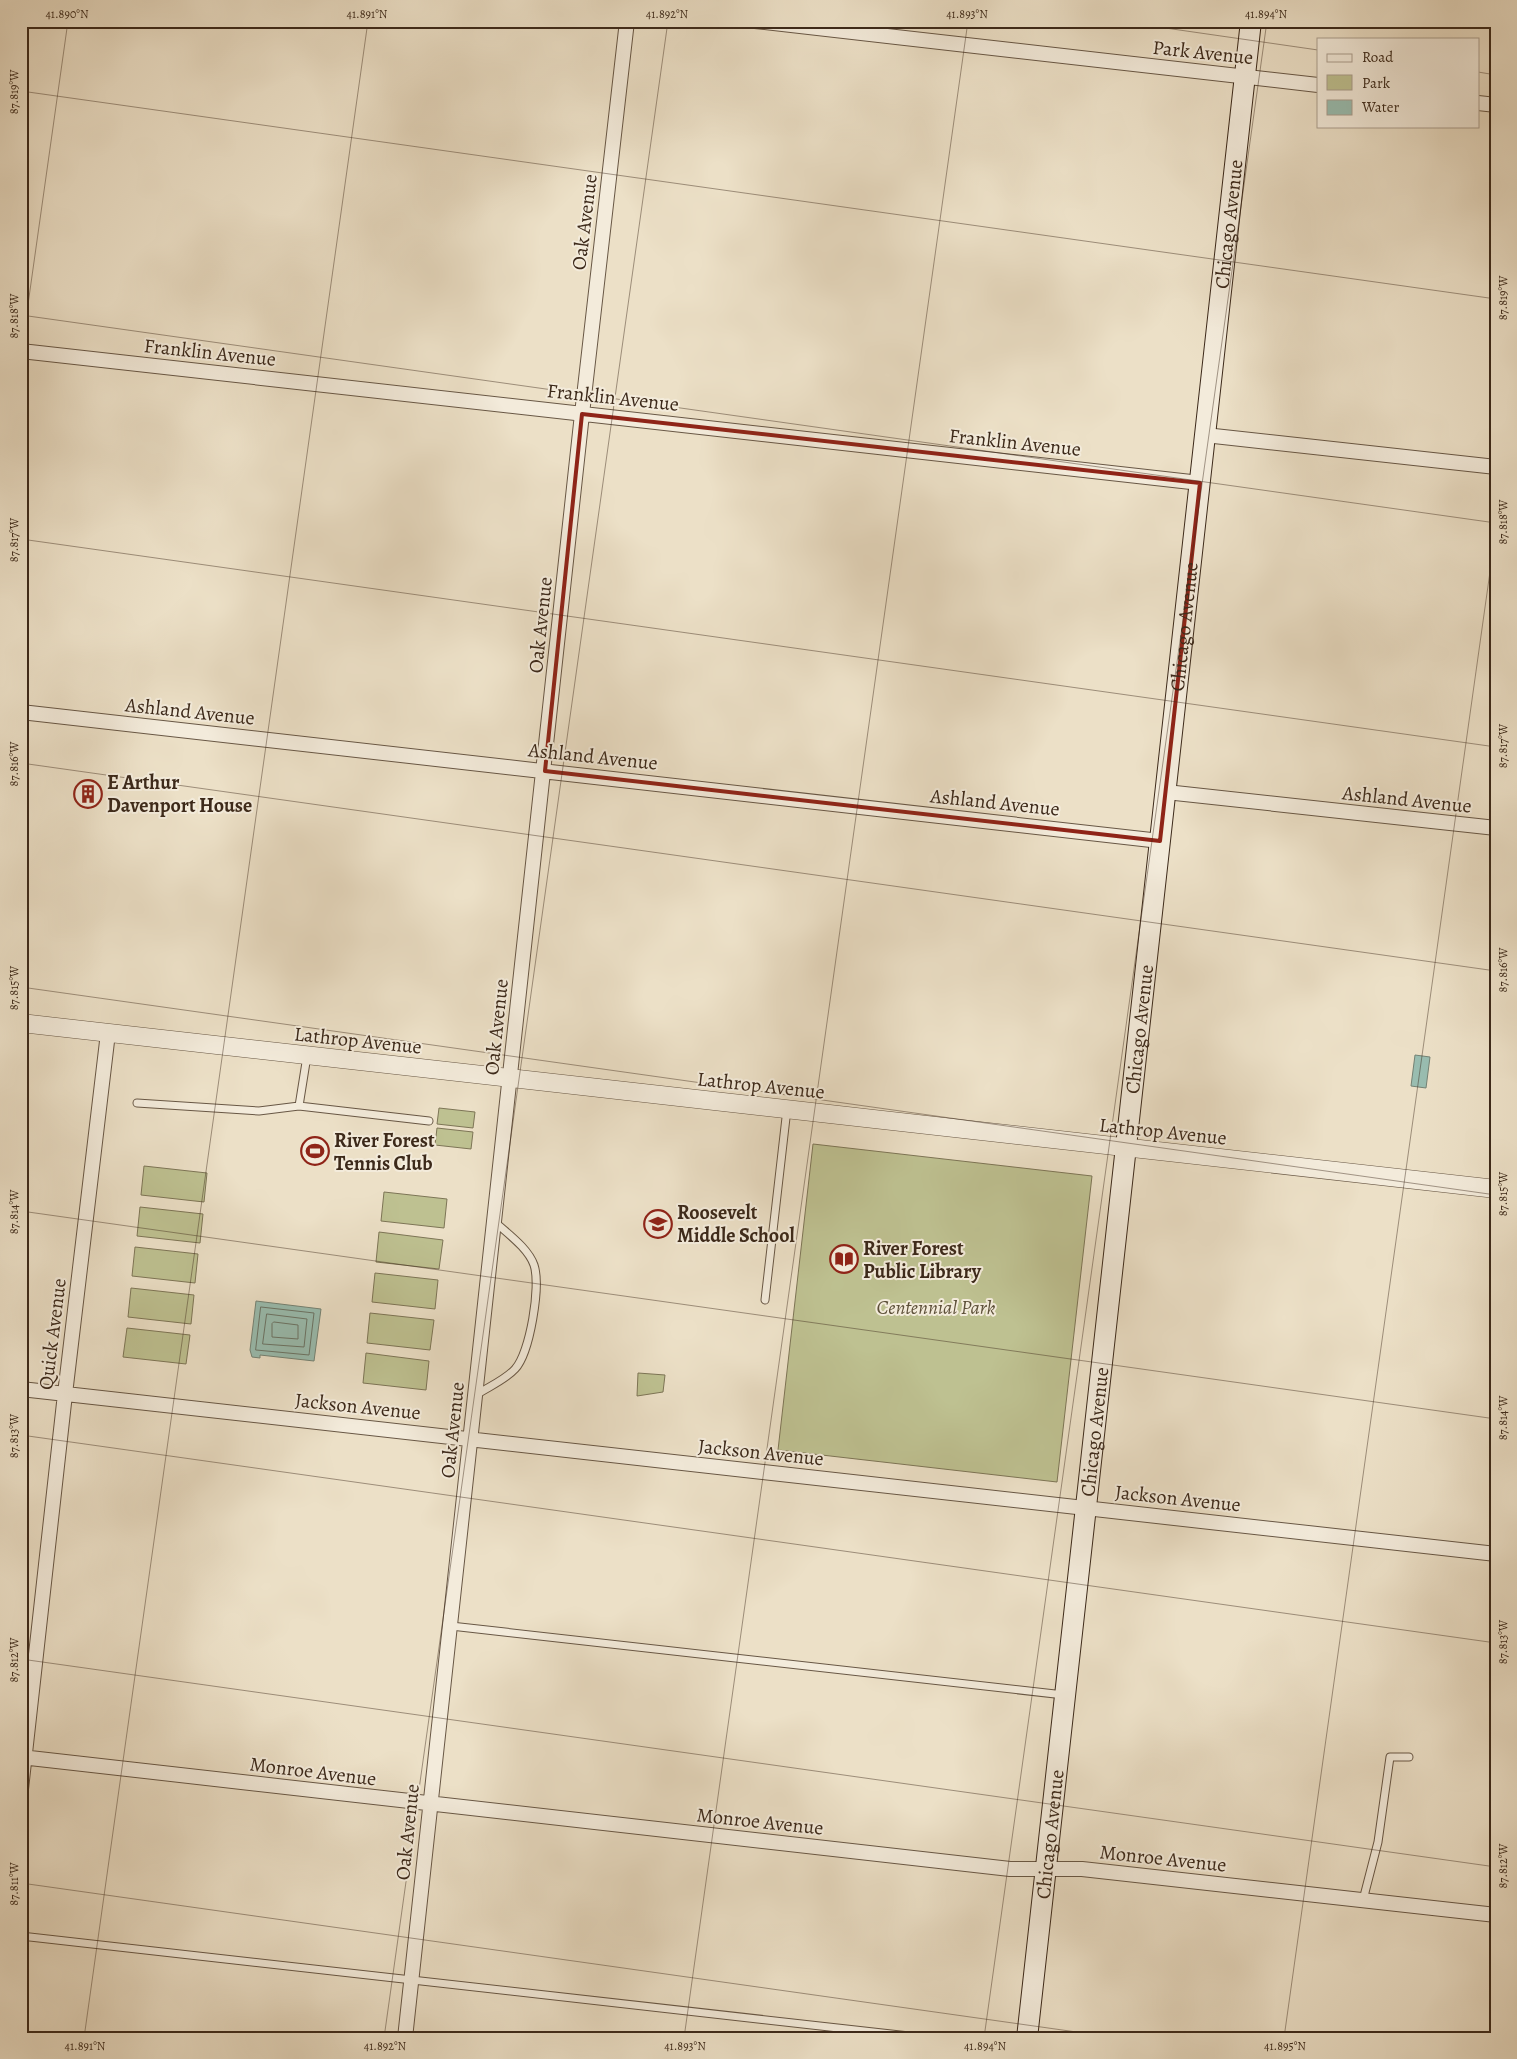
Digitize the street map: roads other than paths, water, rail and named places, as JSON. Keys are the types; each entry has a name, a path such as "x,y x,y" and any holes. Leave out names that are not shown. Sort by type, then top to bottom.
{"main road":[{"name":"Chicago Avenue","path":"1027,2038 1251,21"}],"street":[{"name":"Oak Avenue","path":"405,2038 545,771 582,414 627,21"},
{"name":"Park Avenue","path":"755,21 1317,85"},
{"path":"1480,103 1496,105"},
{"name":"Franklin Avenue","path":"21,351 1200,483"},
{"path":"1205,435 1496,467"},
{"name":"Ashland Avenue","path":"21,712 1160,840"},
{"name":"Ashland Avenue","path":"1166,792 1496,828"},
{"name":"Lathrop Avenue","path":"21,1023 1496,1189"},
{"name":"Quick Avenue","path":"21,1789 23,1757 108,1033"},
{"name":"Jackson Avenue","path":"21,1389 1496,1554"},
{"name":"Monroe Avenue","path":"23,1757 1000,1868 1082,1869 1496,1915"}],"lane":[{"path":"299,1106 307,1055"},
{"path":"137,1103 258,1110 299,1106 429,1121"},
{"path":"765,1300 787,1109"},
{"path":"476,1395 514,1370 521,1360 528,1344 534,1304 536,1280 534,1264 526,1252 495,1222"},
{"path":"451,1626 1065,1695"},
{"path":"1363,1900 1378,1842 1390,1756 1409,1758"},
{"path":"21,1936 927,2038"}],"water":[{"path":"1415,1055 1430,1057 1426,1088 1411,1086"},
{"path":"256,1301 321,1309 314,1361 260,1355 260,1358 252,1357 250,1350"}],"place":[{"name":"E Arthur Davenport House","path":"88,794"},
{"name":"River Forest Tennis Club","path":"315,1151"},
{"name":"Roosevelt Middle School","path":"658,1224"},
{"name":"River Forest Public Library","path":"844,1259"}],"park label":[{"name":"Centennial Park","path":"936,1307"}]}
